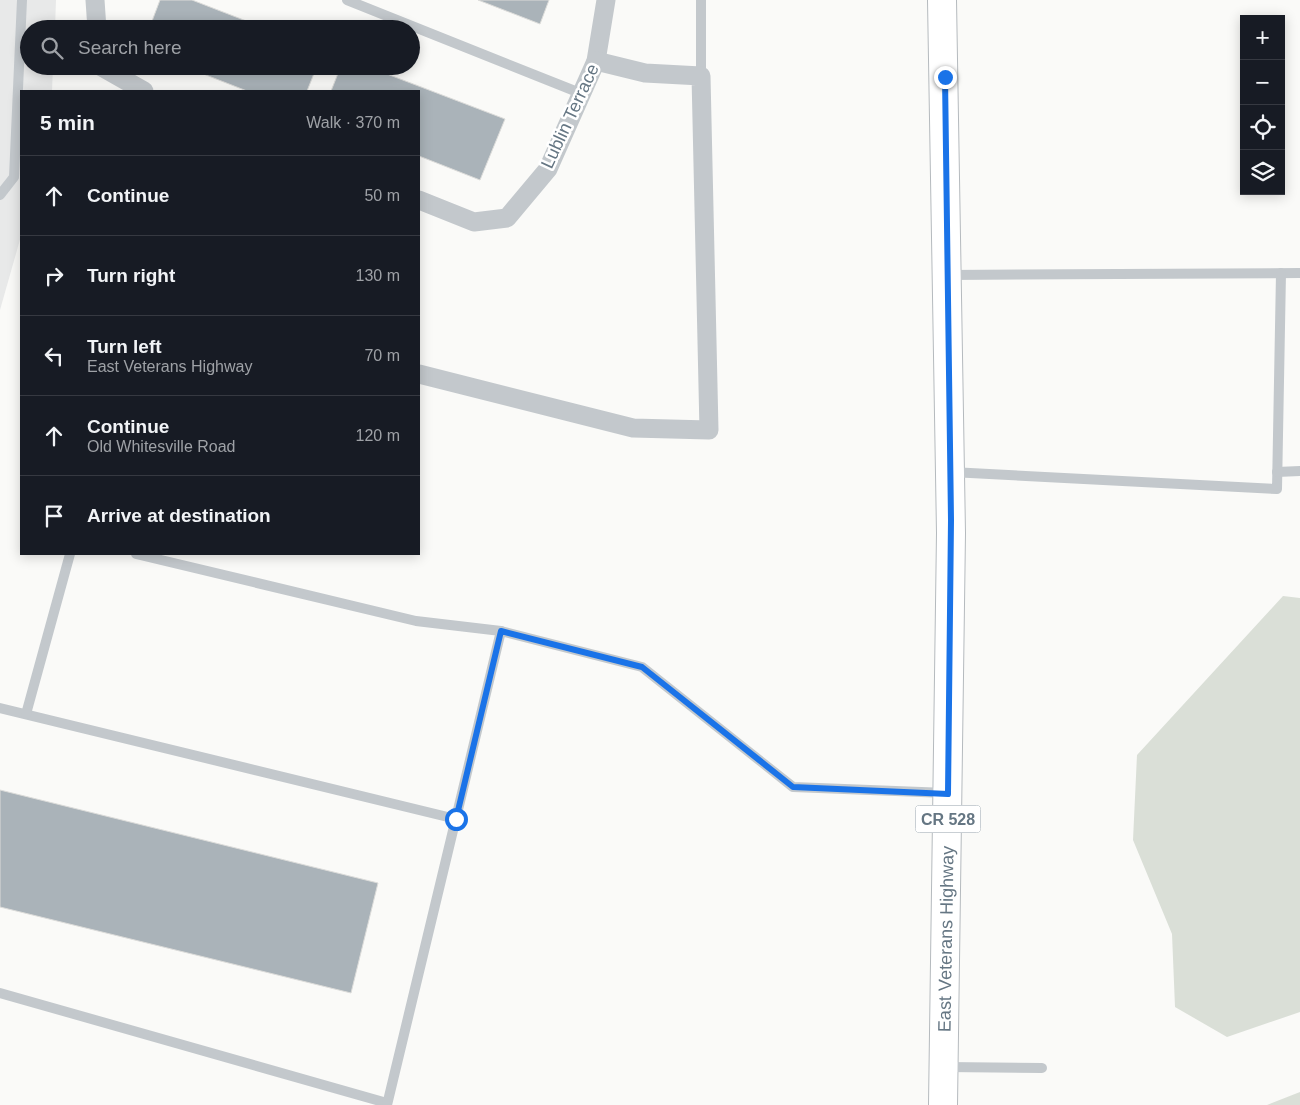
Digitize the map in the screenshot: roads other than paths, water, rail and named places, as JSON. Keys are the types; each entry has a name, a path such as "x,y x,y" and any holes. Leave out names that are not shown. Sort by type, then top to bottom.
{"main road":[{"name":"CR 528","path":"942,0 950,472"},
{"name":"East Veterans Highway","path":"943,1105 951,534 950,472"}],"street":[{"path":"96,0 97,20"},
{"name":"Lublin Terrace","path":"420,200 474,222 507,218 548,168 580,93 596,61 606,0"},
{"path":"420,374 633,428 709,430 701,76 645,73 596,61"},
{"path":"116,75 142,90"}],"lane":[{"path":"21,20 22,0"},
{"path":"347,0 397,20"},
{"path":"701,0 701,76"},
{"path":"420,29 580,93"},
{"path":"0,195 14,177 20,44"},
{"path":"948,275 1300,273"},
{"path":"950,472 1277,489 1281,274"},
{"path":"1277,472 1300,471"},
{"path":"26,714 70,555"},
{"path":"140,555 416,621 501,631 642,667 793,787 948,794"},
{"path":"0,993 387,1104 501,631"},
{"path":"0,708 456,819"},
{"path":"944,1067 1042,1068"}]}
